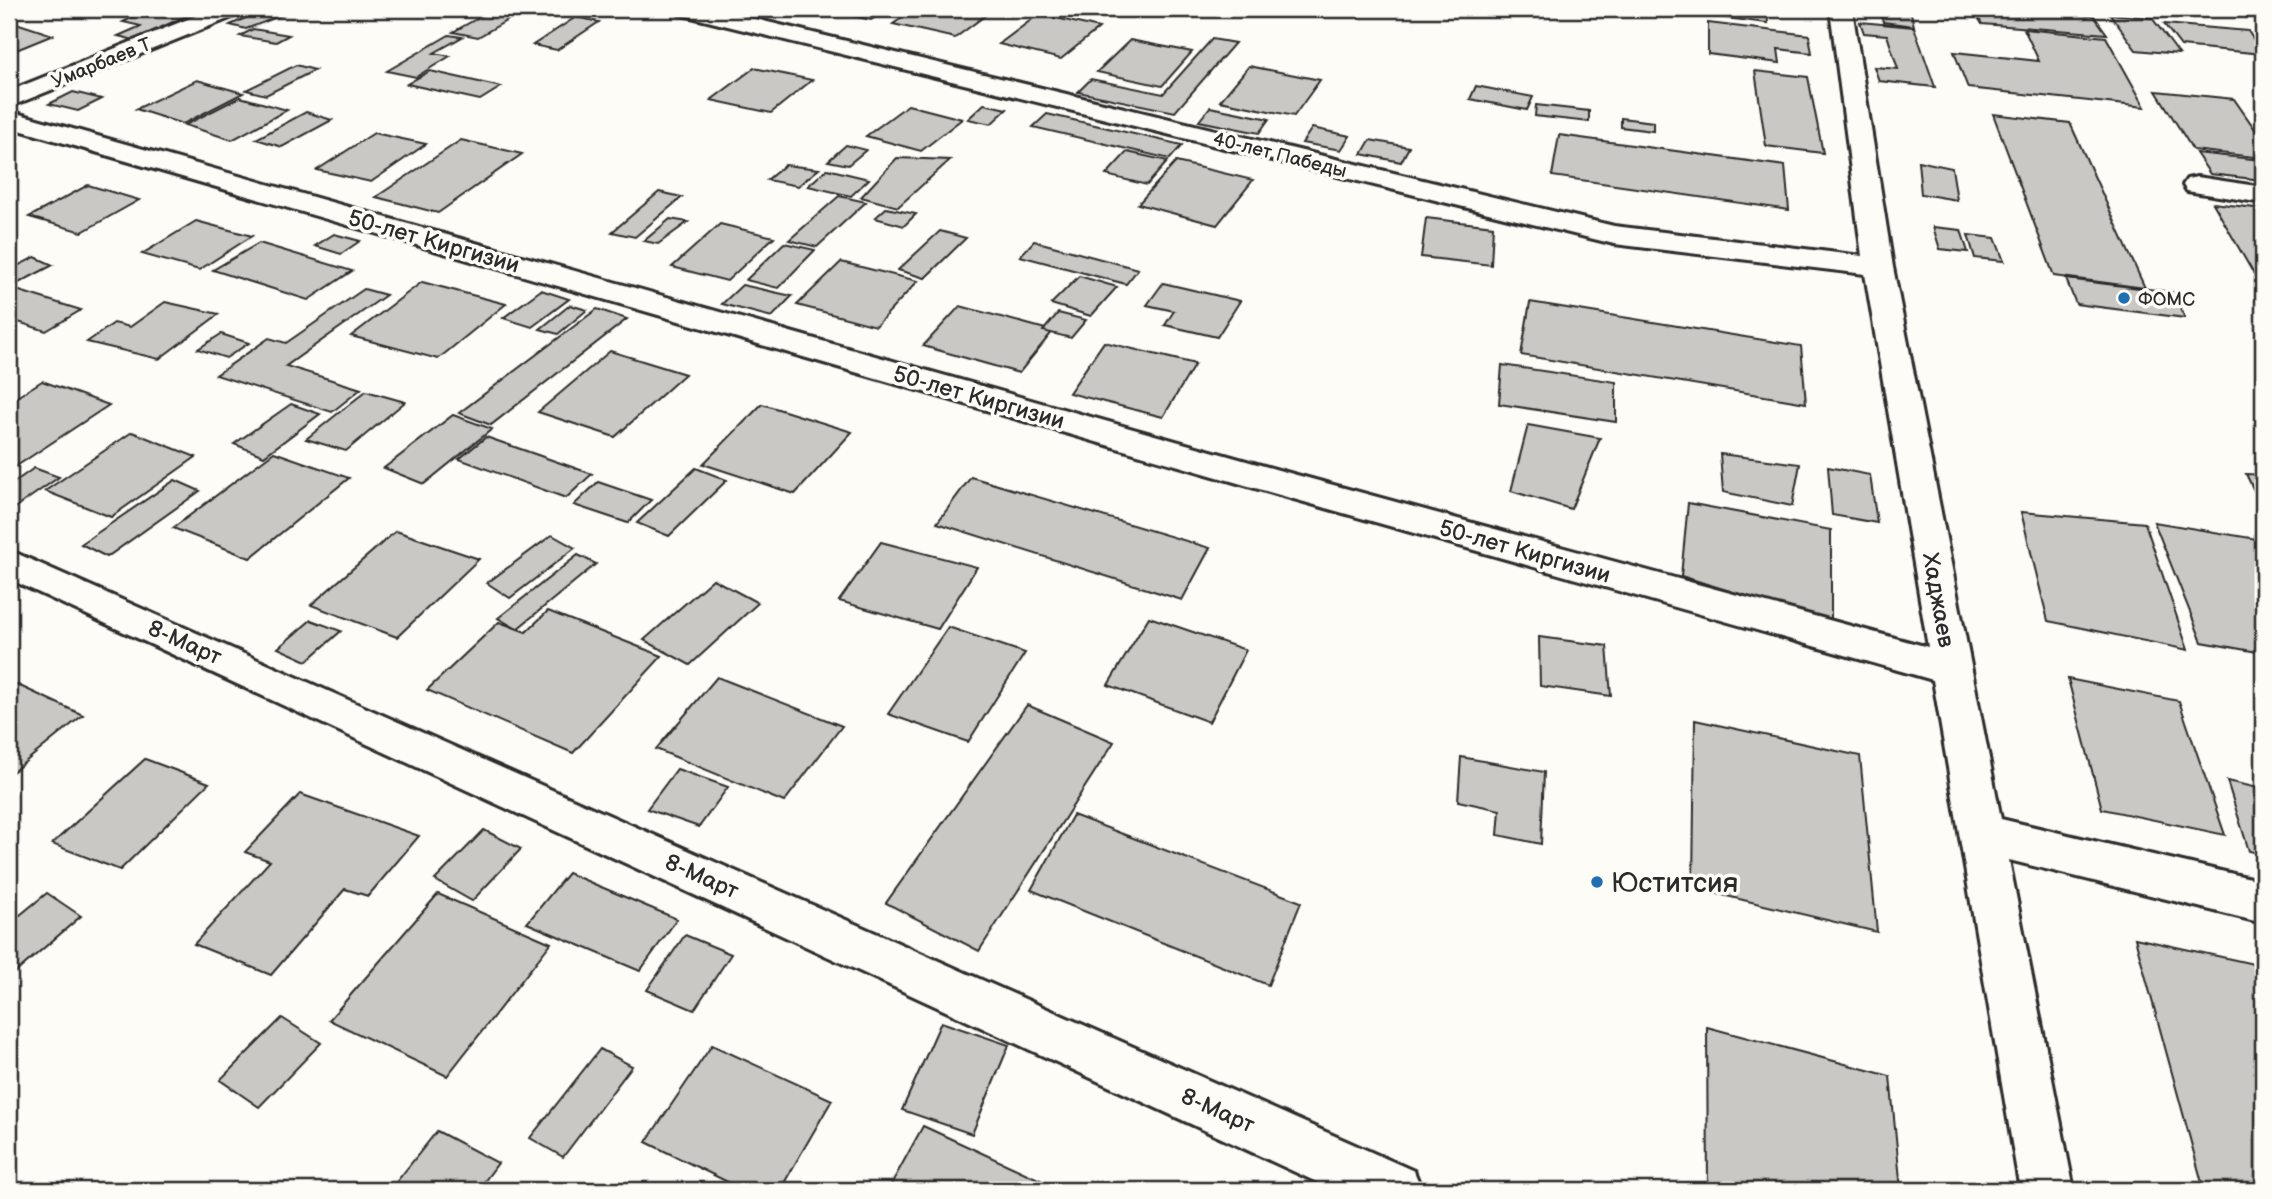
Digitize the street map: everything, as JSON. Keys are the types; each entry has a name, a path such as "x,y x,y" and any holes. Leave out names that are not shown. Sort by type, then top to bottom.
{"street":[{"name":"Умарбаев Т","path":"9,100 233,9"},
{"name":"40-лет Пабеды","path":"687,9 1614,236 1878,267"},
{"name":"Хаджаев","path":"1841,9 1878,267 2047,1190"},
{"name":"50-лет Киргизии","path":"9,119 1281,483 1951,669"},
{"path":"2197,185 2263,195"},
{"name":"8-Март","path":"9,563 1395,1190"},
{"path":"1982,834 2263,902"}],"building":[{"path":"151,9 190,14 134,40 118,36 141,26 123,22"},
{"path":"266,9 298,9 246,29 230,25"},
{"path":"494,9 520,13 478,37 453,32"},
{"path":"821,9 888,9 871,20"},
{"path":"915,9 994,9 955,38 893,24"},
{"path":"1718,9 1767,9 1768,23 1718,17"},
{"path":"1880,9 1910,9 1914,26 1883,22"},
{"path":"1973,9 2020,9 2094,16 2107,34 1982,24"},
{"path":"1039,14 1099,28 1061,59 999,44"},
{"path":"2110,14 2152,18 2179,54 2136,50"},
{"path":"576,17 599,22 557,50 533,45"},
{"path":"10,21 53,35 9,53"},
{"path":"1860,22 1914,27 1935,87 1879,81 1874,67 1898,69 1887,35 1864,33"},
{"path":"1708,23 1809,35 1812,53 1778,49 1780,63 1708,54"},
{"path":"2164,24 2248,31 2263,54 2181,46"},
{"path":"253,29 289,35 276,42 240,36"},
{"path":"2024,29 2106,37 2145,107 1968,88 1954,52 2039,61"},
{"path":"449,35 462,37 434,53 450,56 416,77 387,71"},
{"path":"1212,39 1235,43 1175,112 1078,92 1091,79 1163,94"},
{"path":"1130,40 1192,52 1162,86 1097,72"},
{"path":"296,65 315,70 266,95 246,90"},
{"path":"1249,66 1320,80 1294,116 1220,101"},
{"path":"754,68 812,80 771,113 711,100"},
{"path":"430,71 501,87 480,100 407,84"},
{"path":"1755,71 1808,77 1823,153 1766,146"},
{"path":"197,80 243,93 183,124 136,109"},
{"path":"1476,86 1533,97 1527,110 1470,99"},
{"path":"2156,91 2234,99 2257,132 2263,133 2263,158 2193,150"},
{"path":"73,92 102,99 78,111 49,104"},
{"path":"240,97 287,110 232,140 185,125"},
{"path":"984,104 1007,109 991,124 968,119"},
{"path":"908,105 962,119 921,151 866,136"},
{"path":"1536,105 1589,111 1589,122 1535,116"},
{"path":"1210,107 1269,119 1259,133 1199,121"},
{"path":"306,112 332,120 282,147 256,139"},
{"path":"1047,114 1182,145 1170,159 1033,127"},
{"path":"1993,114 2070,123 2145,288 2054,276"},
{"path":"1621,118 1653,122 1653,131 1621,127"},
{"path":"1312,128 1350,136 1341,150 1302,143"},
{"path":"374,133 426,144 371,182 317,170"},
{"path":"1559,135 1785,166 1789,210 1552,176"},
{"path":"461,140 522,154 438,213 376,197"},
{"path":"1370,140 1409,147 1401,162 1362,154"},
{"path":"846,145 866,150 848,165 828,161"},
{"path":"1127,152 1168,161 1147,185 1106,175"},
{"path":"2196,153 2262,160 2263,180 2210,174"},
{"path":"897,158 950,160 898,207 861,197"},
{"path":"1918,161 1952,168 1957,200 1921,194"},
{"path":"1176,162 1253,180 1217,225 1138,204"},
{"path":"785,165 819,169 798,186 767,180"},
{"path":"827,169 869,179 851,196 808,186"},
{"path":"88,185 139,200 82,232 29,217"},
{"path":"659,192 682,197 635,237 612,232"},
{"path":"839,196 866,202 817,247 789,240"},
{"path":"2213,203 2263,209 2263,290"},
{"path":"886,208 916,214 904,226 875,218"},
{"path":"1426,218 1493,226 1491,265 1421,257"},
{"path":"670,219 688,222 658,244 644,241"},
{"path":"196,221 252,236 199,270 142,254"},
{"path":"720,224 774,237 727,281 672,267"},
{"path":"1933,227 1961,230 1968,252 1940,249"},
{"path":"940,231 966,238 925,278 898,270"},
{"path":"334,234 360,241 341,254 315,246"},
{"path":"1968,235 1995,238 2004,261 1975,258"},
{"path":"1034,241 1138,269 1126,284 1020,256"},
{"path":"259,243 352,271 308,300 213,270"},
{"path":"784,243 815,250 778,288 746,280"},
{"path":"35,257 53,265 9,288 9,270"},
{"path":"841,262 918,281 876,326 797,305"},
{"path":"1079,276 1117,287 1091,316 1051,304"},
{"name":"ФОМС","path":"2066,279 2172,292 2185,318 2076,304"},
{"path":"422,282 506,304 438,359 351,336"},
{"path":"1163,283 1240,301 1217,337 1165,325 1174,311 1147,305"},
{"path":"742,285 792,296 772,317 722,304"},
{"path":"13,289 81,310 46,331 9,319 9,291"},
{"path":"364,289 386,295 286,366 361,389 332,412 216,375 269,338 286,343"},
{"path":"541,290 569,299 532,327 503,318"},
{"path":"165,302 219,314 159,359 87,342 114,323 130,327"},
{"path":"1530,302 1801,346 1806,403 1521,355"},
{"path":"570,305 587,310 558,334 540,329"},
{"path":"960,306 1053,331 1019,373 923,346"},
{"path":"597,309 627,319 491,425 459,413"},
{"path":"1058,313 1086,320 1071,338 1043,331"},
{"path":"221,334 249,343 226,358 198,349"},
{"path":"1104,342 1195,364 1163,417 1069,393"},
{"path":"610,351 685,374 615,437 538,412"},
{"path":"1502,365 1616,382 1616,422 1499,404"},
{"path":"42,381 109,405 9,471 9,402"},
{"path":"366,391 405,402 346,451 306,439"},
{"path":"291,404 320,414 264,456 234,444"},
{"path":"762,404 852,432 795,494 703,464"},
{"path":"453,415 492,429 424,484 384,468"},
{"path":"1528,425 1600,438 1571,509 1511,491"},
{"path":"132,432 196,457 111,517 45,491"},
{"path":"486,437 592,474 566,498 459,459"},
{"path":"274,452 349,478 250,558 173,528"},
{"path":"1720,454 1800,464 1792,506 1723,492"},
{"path":"1828,467 1870,475 1877,523 1832,515"},
{"path":"34,468 59,477 12,510 9,509 9,486"},
{"path":"696,468 727,480 669,536 637,523"},
{"path":"2246,474 2263,475 2263,509"},
{"path":"971,477 1210,548 1182,600 937,523"},
{"path":"175,480 200,491 107,557 81,544"},
{"path":"598,482 651,500 628,523 574,505"},
{"path":"1688,503 1831,530 1831,622 1681,576"},
{"path":"2021,512 2145,523 2188,650 2048,621"},
{"path":"2154,522 2263,540 2263,653 2202,642"},
{"path":"396,531 479,559 397,637 311,605"},
{"path":"552,535 575,548 510,598 487,583"},
{"path":"881,542 977,567 938,629 839,601"},
{"path":"578,555 596,564 517,629 498,618"},
{"path":"713,579 758,603 690,665 644,640"},
{"path":"548,611 662,656 573,753 427,690 499,622 526,632"},
{"path":"1149,617 1246,650 1209,722 1108,685"},
{"path":"311,620 341,631 307,661 278,648"},
{"path":"948,627 1025,653 968,742 888,714"},
{"path":"1539,637 1607,646 1611,696 1540,686"},
{"path":"717,677 842,726 784,802 656,749"},
{"path":"2068,679 2179,701 2225,835 2102,809"},
{"path":"9,681 83,715 9,775"},
{"path":"1027,705 1114,742 979,951 886,903"},
{"path":"1695,720 1860,756 1877,932 1693,888"},
{"path":"1461,757 1544,772 1541,844 1498,835 1500,810 1458,801"},
{"path":"145,759 209,783 120,870 52,844"},
{"path":"677,769 728,787 699,827 647,809"},
{"path":"2227,781 2263,789 2263,854 2249,851"},
{"path":"300,794 419,836 368,896 345,889 271,975 194,944 270,861 245,852"},
{"path":"1073,815 1301,902 1268,985 1031,890"},
{"path":"484,830 521,849 472,901 435,880"},
{"path":"568,873 677,919 640,971 527,923"},
{"path":"47,893 81,916 9,978 9,924"},
{"path":"438,894 551,943 447,1076 329,1020"},
{"path":"685,935 731,954 694,1010 647,990"},
{"path":"2135,938 2263,966 2263,1190 2204,1190"},
{"path":"282,1018 321,1043 259,1107 220,1080"},
{"path":"941,1022 1009,1045 972,1134 902,1110"},
{"path":"1707,1027 1890,1076 1901,1190 1708,1190"},
{"path":"712,1045 832,1100 780,1190 744,1190 646,1142"},
{"path":"600,1049 632,1066 563,1157 530,1138"},
{"path":"923,1126 1047,1183 1044,1190 888,1190"},
{"path":"437,1131 498,1163 478,1190 390,1190"}],"place":[{"name":"ФОМС","path":"2124,298"},
{"name":"Юститсия","path":"1597,882"}]}
